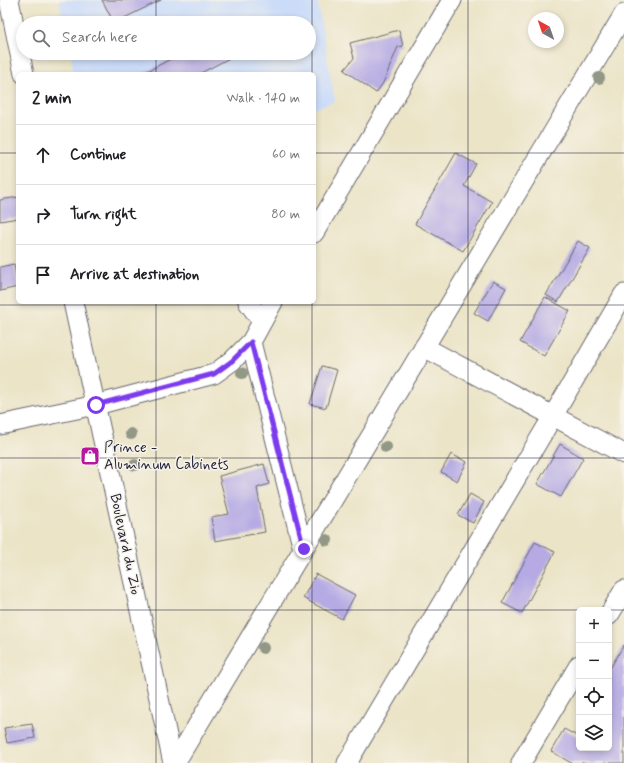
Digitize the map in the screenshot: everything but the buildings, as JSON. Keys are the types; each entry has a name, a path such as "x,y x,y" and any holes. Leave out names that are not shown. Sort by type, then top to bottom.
{"street":[{"path":"9,0 16,35"},
{"path":"316,230 452,0"},
{"path":"174,763 304,549 624,14"},
{"path":"21,60 24,72"},
{"path":"347,763 624,294"},
{"name":"Boulevard du Zio","path":"73,304 174,763"},
{"path":"249,304 262,321"},
{"path":"0,425 96,405 214,374 232,361 251,342 272,304"},
{"path":"251,342 304,549"},
{"path":"424,347 624,454"},
{"path":"612,610 624,590"},
{"path":"521,763 576,670"}],"shaded area":[{"path":"59,0 317,0 335,101 316,108 316,72 74,72 71,60 316,60 316,16 62,16"}],"place":[{"name":"Prince - Aluminum Cabinets","path":"90,456"}],"route":[{"path":"96,405 214,374 232,361 251,342 304,549"}]}
